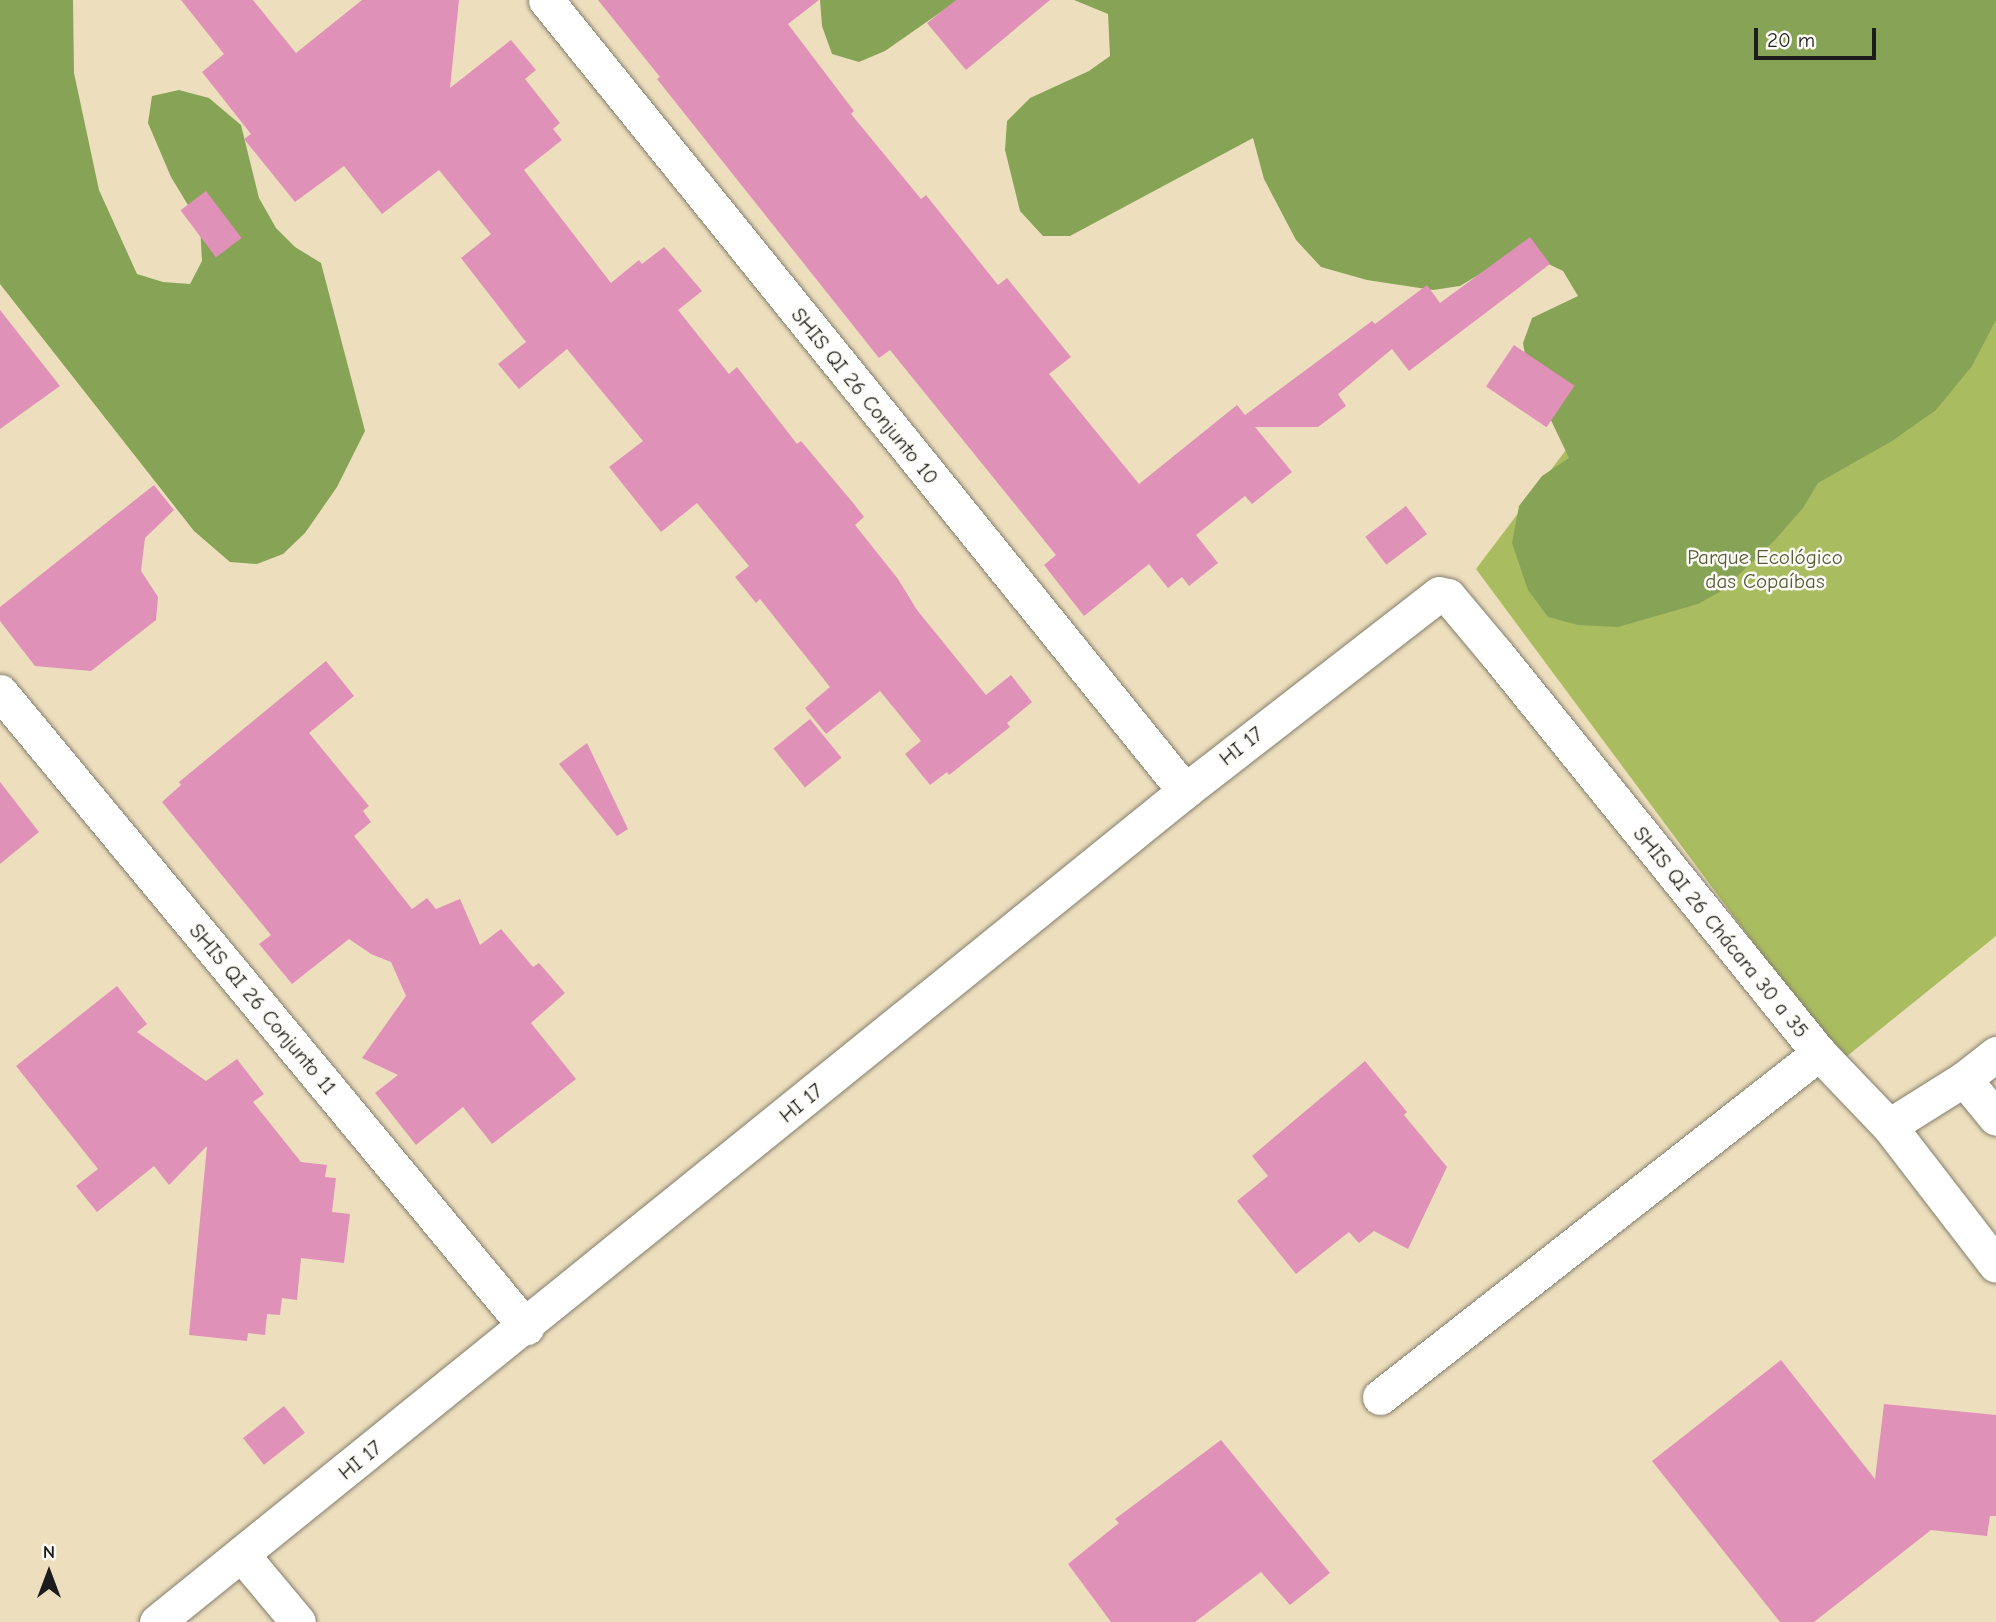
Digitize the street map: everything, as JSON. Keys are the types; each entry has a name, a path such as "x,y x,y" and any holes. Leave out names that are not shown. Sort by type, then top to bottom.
{"street":[{"name":"SHIS QI 26 Conjunto 10","path":"546,0 1185,791"},
{"name":"HI 17","path":"158,1622 526,1327 1185,791 1423,603 1436,594 1448,596"},
{"name":"SHIS QI 26 Chácara 30 a 35","path":"1448,596 1819,1053 1889,1126 1996,1265"},
{"name":"SHIS QI 26 Conjunto 11","path":"0,692 526,1327"},
{"path":"1380,1396 1819,1053"},
{"path":"1889,1126 1964,1079 1996,1054"},
{"path":"1964,1079 1996,1118"},
{"path":"242,1555 298,1622"}],"green space":[{"path":"0,0 73,0 74,73 99,190 137,274 163,282 190,284 202,261 200,225 171,177 148,123 152,96 179,90 209,98 241,125 259,198 276,228 295,247 321,263 365,431 337,487 305,533 283,554 257,564 230,562 194,531 0,284"},
{"path":"820,0 958,0 885,51 859,62 832,54 822,26"},
{"path":"1074,0 1996,0 1996,320 1972,366 1936,410 1892,441 1818,483 1803,508 1774,541 1723,590 1698,604 1618,627 1578,625 1548,617 1528,590 1512,543 1519,506 1542,476 1569,458 1528,372 1523,343 1532,318 1578,296 1563,271 1534,257 1505,259 1460,286 1433,290 1367,280 1321,267 1296,240 1264,179 1253,138 1070,236 1043,236 1020,211 1005,150 1007,121 1030,98 1089,71 1110,56 1108,14"},
{"name":"Parque Ecológico das Copaíbas","path":"1996,0 1996,936 1841,1061 1476,569 1667,316"}],"building":[{"path":"181,0 253,0 296,53 362,0 459,0 450,88 511,40 536,70 525,79 560,123 553,129 562,140 524,170 611,283 639,260 642,264 664,247 702,291 678,310 729,374 737,367 797,444 801,441 854,504 864,517 855,525 898,579 917,610 986,695 1011,675 1032,702 1007,723 1010,727 949,775 947,772 930,785 905,754 921,741 880,691 826,734 805,708 830,687 760,599 756,603 735,577 749,566 697,503 661,532 609,467 643,441 567,349 519,389 498,364 526,342 461,258 491,234 439,170 382,214 344,166 295,202 244,139 251,134 202,72 224,54"},
{"path":"598,0 819,0 788,24 854,111 851,114 921,199 926,195 998,285 1007,278 1071,357 1049,374 1139,484 1237,405 1245,415 1372,321 1375,324 1427,285 1440,303 1530,237 1550,264 1409,371 1392,349 1338,394 1346,406 1318,427 1255,427 1292,472 1252,504 1245,496 1196,535 1218,563 1189,586 1182,577 1168,588 1149,564 1084,616 1044,565 1056,555 890,350 879,358 657,79 660,77"},
{"path":"956,0 1050,0 966,70 927,23"},
{"path":"206,191 242,238 216,257 180,210"},
{"path":"0,310 60,386 0,429"},
{"path":"1514,345 1575,386 1547,427 1486,386"},
{"path":"154,485 174,510 145,538 141,571 158,597 156,620 91,671 35,666 0,621 0,607"},
{"path":"1406,506 1427,534 1386,565 1365,537"},
{"path":"326,661 354,696 309,733 369,806 363,811 371,822 354,836 412,909 427,898 436,909 460,899 480,945 501,929 533,967 539,963 565,993 531,1023 576,1079 492,1144 463,1107 416,1145 375,1093 398,1075 362,1058 406,996 391,962 371,954 349,939 292,984 259,944 271,935 162,802 181,785 179,782"},
{"path":"810,719 841,758 805,787 773,749"},
{"path":"587,743 628,829 617,836 559,764"},
{"path":"0,782 39,832 0,864"},
{"path":"117,986 147,1024 137,1032 206,1081 237,1059 264,1094 253,1102 301,1162 327,1165 325,1177 336,1178 332,1212 350,1214 344,1263 301,1258 297,1300 282,1298 280,1315 267,1314 265,1335 248,1333 247,1341 189,1335 207,1146 169,1185 154,1166 97,1212 76,1186 98,1169 16,1066"},
{"path":"1365,1061 1407,1112 1404,1115 1447,1167 1408,1249 1374,1231 1359,1243 1349,1232 1296,1274 1237,1201 1268,1176 1252,1156"},
{"path":"1781,1360 1875,1479 1884,1404 1996,1415 1996,1516 1990,1516 1987,1536 1931,1530 1814,1622 1780,1622 1652,1461"},
{"path":"284,1406 305,1433 264,1465 243,1438"},
{"path":"1221,1440 1330,1573 1290,1605 1261,1572 1195,1622 1111,1622 1068,1564 1119,1523 1115,1519"}]}
